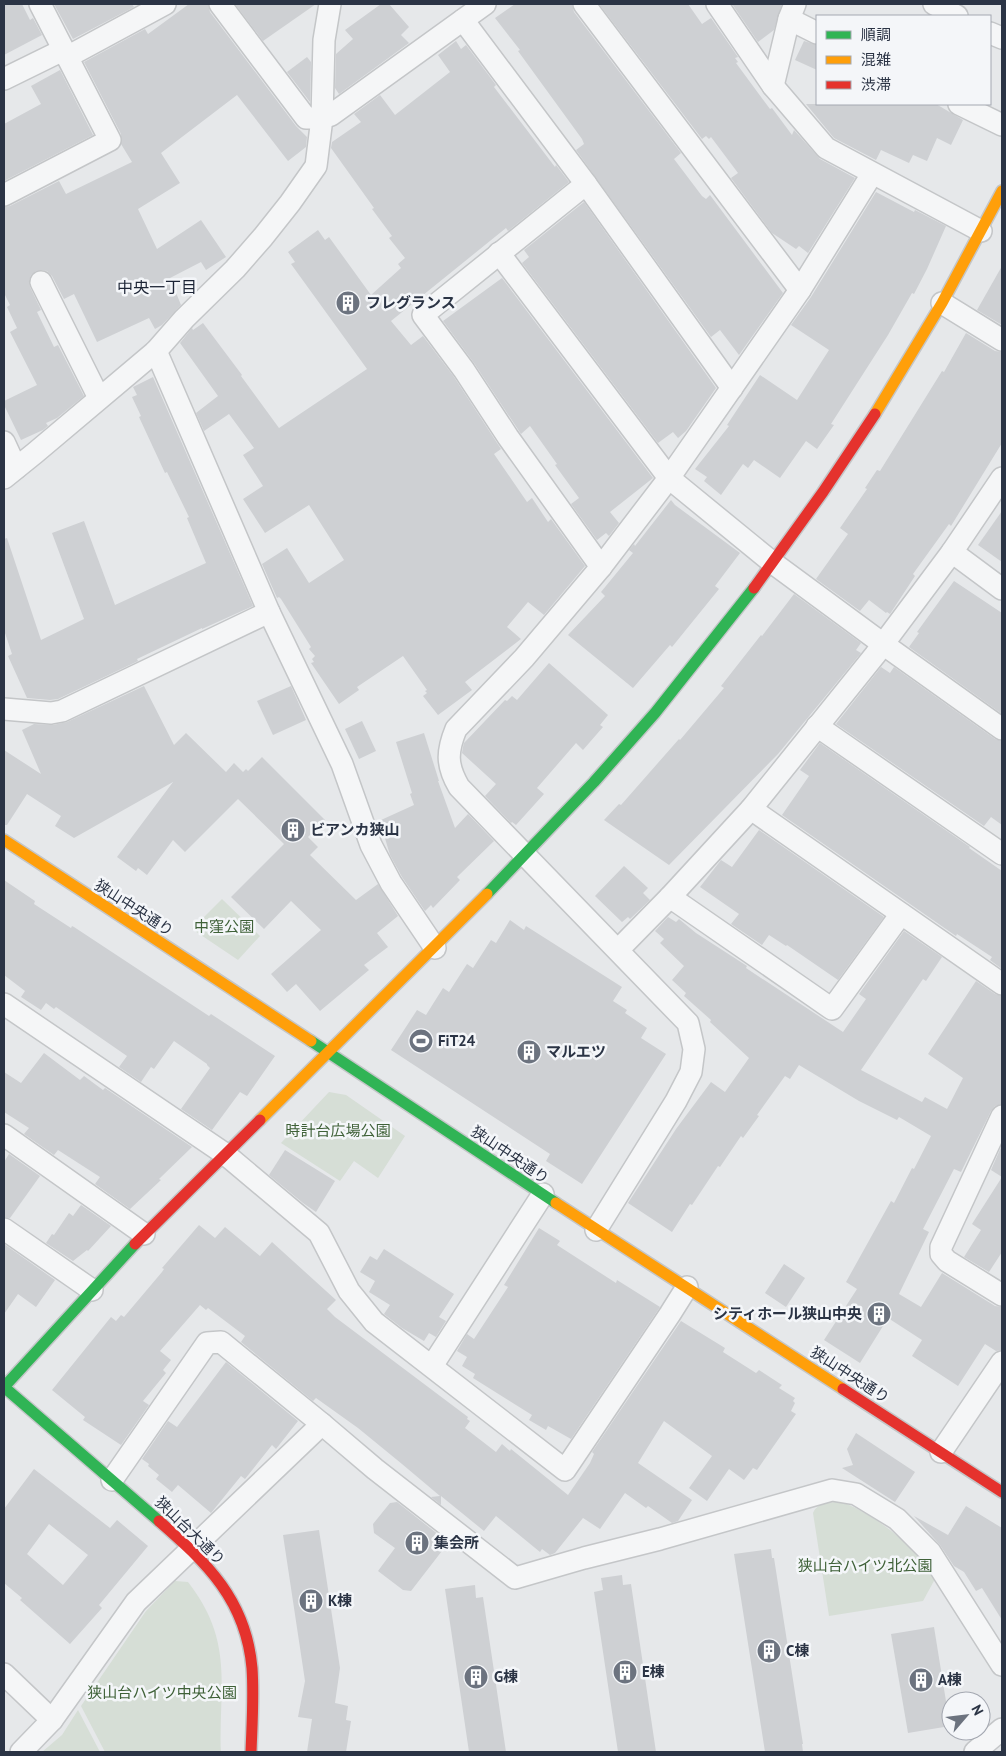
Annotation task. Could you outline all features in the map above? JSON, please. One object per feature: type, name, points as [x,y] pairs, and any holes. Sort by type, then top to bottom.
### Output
[{"type":"street","points":[[4,195],[110,140],[40,4]]},
{"type":"street","points":[[4,79],[66,53],[165,4]]},
{"type":"street","points":[[220,4],[306,118],[322,118],[330,114],[485,4]]},
{"type":"street","points":[[4,442],[10,473],[156,352],[184,319],[235,269],[290,203],[316,166],[322,118],[324,40],[330,4]]},
{"type":"street","points":[[584,4],[800,290]]},
{"type":"street","points":[[716,4],[772,86],[826,148],[981,231]]},
{"type":"street","points":[[934,4],[955,15]]},
{"type":"street","points":[[772,86],[792,12],[816,32]]},
{"type":"street","points":[[463,20],[586,184],[732,388]]},
{"type":"street","points":[[961,105],[1002,125]]},
{"type":"street","points":[[596,1230],[676,1100],[691,1072],[694,1049],[688,1023],[459,787],[453,776],[448,756],[451,742],[456,729],[524,658],[601,567],[669,478],[800,290],[872,174]]},
{"type":"street","points":[[586,184],[422,315],[464,370],[508,437],[601,567]]},
{"type":"street","points":[[4,1387],[144,1234],[435,948],[526,855],[594,782],[655,712],[774,563],[884,400],[942,303],[1002,191]]},
{"type":"street","points":[[499,253],[669,478],[774,563],[1002,729]]},
{"type":"street","points":[[41,282],[99,398]]},
{"type":"street","points":[[942,303],[1002,340]]},
{"type":"street","points":[[156,352],[269,612],[342,764],[371,845],[391,883],[435,948]]},
{"type":"street","points":[[618,950],[751,809],[883,644],[952,552],[1002,478]]},
{"type":"street","points":[[952,552],[1002,589]]},
{"type":"street","points":[[4,709],[51,713],[62,711],[269,612]]},
{"type":"street","points":[[817,726],[1002,854]]},
{"type":"street","points":[[751,809],[1002,984]]},
{"type":"street","name":"狭山中央通り","points":[[4,840],[596,1230],[1002,1492]]},
{"type":"street","points":[[670,897],[832,1009],[900,914]]},
{"type":"street","points":[[4,1004],[225,1154],[319,1233],[349,1291],[374,1322],[565,1470],[687,1287]]},
{"type":"street","points":[[1002,1118],[941,1247],[941,1254],[947,1261],[1002,1295]]},
{"type":"street","points":[[4,1135],[144,1234]]},
{"type":"street","points":[[432,1366],[542,1194]]},
{"type":"street","points":[[4,1229],[92,1290]]},
{"type":"street","points":[[112,1480],[207,1343],[221,1342],[375,1469],[514,1578],[832,1490],[856,1494],[897,1519],[930,1552],[1002,1664]]},
{"type":"street","points":[[942,1452],[1002,1362]]},
{"type":"street","name":"狭山台大通り","points":[[4,1387],[191,1549],[218,1580],[242,1619],[250,1652],[252,1752]]},
{"type":"street","points":[[22,1752],[52,1720],[136,1602],[322,1424]]},
{"type":"street","points":[[4,1674],[52,1720]]},
{"type":"street","points":[[975,1752],[1002,1728]]},
{"type":"green space","name":"中窪公園","points":[[222,899],[260,936],[238,960],[192,929]]},
{"type":"green space","name":"時計台広場公園","points":[[329,1092],[346,1095],[405,1136],[378,1178],[354,1161],[340,1181],[281,1143]]},
{"type":"green space","name":"狭山台ハイツ北公園","points":[[840,1502],[858,1509],[889,1529],[920,1559],[935,1579],[923,1601],[829,1616],[813,1513],[821,1505]]},
{"type":"green space","name":"狭山台ハイツ中央公園","points":[[175,1581],[188,1582],[203,1603],[218,1644],[222,1684],[221,1752],[105,1752],[81,1706],[146,1611]]},
{"type":"green space","points":[[78,1710],[100,1752],[42,1752],[62,1735]]},
{"type":"building","points":[[4,4],[22,4],[30,20],[33,18],[42,35],[4,55]]},
{"type":"building","points":[[54,4],[132,4],[134,7],[73,39]]},
{"type":"building","points":[[189,4],[208,4],[210,12],[296,126],[307,137],[306,147],[288,161],[237,95],[161,153],[180,183],[138,209],[157,249],[201,220],[226,257],[206,270],[201,262],[170,278],[181,305],[162,325],[155,329],[149,318],[97,342],[74,294],[64,299],[52,276],[47,271],[36,271],[31,275],[30,287],[41,310],[37,312],[54,347],[58,345],[84,396],[57,418],[46,423],[48,426],[43,430],[21,440],[4,405],[4,401],[37,385],[10,332],[17,328],[7,307],[10,305],[4,293],[4,207],[10,206],[59,181],[66,194],[132,162],[121,144],[121,134],[84,62],[145,29],[148,34]]},
{"type":"building","points":[[235,4],[316,4],[263,41]]},
{"type":"building","points":[[381,4],[389,4],[409,27],[401,35],[409,43],[339,94],[335,88],[336,54],[353,39],[345,30]]},
{"type":"building","points":[[515,4],[572,4],[574,12],[681,153],[674,159],[702,196],[706,199],[710,195],[783,293],[739,355],[720,330],[711,337],[576,150],[584,144],[582,139],[518,51],[520,50],[495,18]]},
{"type":"building","points":[[599,4],[688,4],[702,24],[711,18],[738,57],[735,58],[738,62],[736,63],[792,135],[794,130],[820,159],[855,178],[808,253],[799,246],[796,249],[772,233],[731,178],[738,173],[711,137],[709,139],[706,136],[702,139]]},
{"type":"building","points":[[732,4],[782,4],[774,30],[758,42]]},
{"type":"building","points":[[456,41],[461,49],[466,45],[496,85],[494,87],[555,167],[556,165],[569,182],[508,231],[506,228],[391,321],[411,345],[423,336],[454,377],[501,449],[494,454],[527,502],[532,498],[548,522],[551,519],[585,566],[544,615],[528,602],[507,627],[521,639],[465,682],[472,690],[438,715],[423,696],[427,693],[425,691],[427,690],[403,656],[357,687],[359,690],[339,704],[311,663],[314,662],[312,659],[315,656],[309,649],[311,647],[281,599],[277,598],[262,564],[287,548],[309,583],[344,560],[309,505],[265,533],[243,499],[263,486],[243,455],[254,448],[229,414],[204,431],[196,413],[218,396],[180,343],[192,328],[193,330],[203,323],[279,428],[367,369],[291,264],[295,262],[288,252],[318,230],[325,240],[329,237],[371,295],[401,268],[398,264],[405,258],[389,238],[392,236],[372,209],[374,208],[331,148],[332,142],[361,122],[354,114],[380,95],[395,115],[450,72],[438,55]]},
{"type":"building","points":[[804,41],[816,45],[816,70],[795,60]]},
{"type":"building","points":[[307,57],[311,62],[310,102],[287,72]]},
{"type":"building","points":[[60,70],[93,135],[4,181],[4,124],[41,104],[31,86]]},
{"type":"building","points":[[806,104],[938,105],[963,120],[951,145],[937,138],[927,161],[913,155],[909,163],[881,150],[876,160],[834,138]]},
{"type":"building","points":[[876,192],[946,226],[927,269],[914,294],[912,293],[888,335],[831,424],[834,425],[817,449],[806,441],[780,478],[754,460],[748,468],[743,464],[721,495],[704,481],[707,477],[695,469],[729,426],[727,425],[760,375],[797,400],[829,350],[791,325],[811,297]]},
{"type":"building","points":[[584,202],[716,388],[686,431],[678,438],[673,432],[658,443],[522,263],[529,257],[524,250]]},
{"type":"building","points":[[1002,266],[1002,325],[977,310]]},
{"type":"building","points":[[502,278],[653,478],[610,512],[619,523],[609,536],[606,533],[597,540],[571,504],[579,498],[555,465],[557,464],[530,426],[521,434],[474,363],[443,321]]},
{"type":"building","points":[[966,333],[995,351],[1002,352],[1002,443],[951,526],[949,524],[913,574],[915,576],[890,614],[869,600],[860,611],[816,579],[848,534],[840,528],[867,489],[865,488],[877,470],[880,471],[942,371],[944,372]]},
{"type":"building","points":[[153,377],[253,606],[137,659],[138,661],[58,699],[27,698],[8,656],[12,654],[4,630],[4,539],[7,538],[41,640],[84,619],[52,533],[84,521],[115,605],[206,563],[187,518],[189,517],[167,472],[165,473],[139,417],[141,416],[132,397],[137,395],[133,387]]},
{"type":"building","points":[[671,500],[675,505],[740,553],[715,586],[719,589],[672,647],[670,645],[633,688],[568,635],[605,596],[601,592],[633,553],[629,550],[634,544],[635,546]]},
{"type":"building","points":[[1002,511],[1002,562],[978,545]]},
{"type":"building","points":[[954,581],[1002,613],[1002,714],[909,647],[919,633],[917,632]]},
{"type":"building","points":[[794,594],[861,643],[856,650],[861,653],[778,754],[669,865],[604,820],[619,804],[621,805],[724,688],[721,686]]},
{"type":"building","points":[[549,663],[608,715],[600,725],[603,727],[583,750],[576,743],[537,788],[544,794],[516,825],[511,823],[485,796],[496,784],[462,753],[463,747],[464,743],[505,700],[507,701],[512,696],[517,700]]},
{"type":"building","points":[[881,667],[890,673],[894,667],[995,739],[1002,741],[1002,825],[991,817],[984,826],[836,724]]},
{"type":"building","points":[[144,686],[174,745],[186,733],[226,772],[234,763],[243,772],[246,769],[248,771],[262,757],[325,820],[308,837],[318,847],[310,855],[356,900],[378,884],[398,916],[377,933],[388,947],[364,965],[369,970],[320,1011],[296,984],[287,992],[271,974],[321,930],[291,901],[264,929],[231,897],[284,844],[238,799],[185,852],[173,840],[147,875],[138,868],[136,871],[117,857],[173,782],[74,838],[55,826],[61,816],[27,794],[7,825],[4,825],[4,750],[41,774],[22,730],[34,724],[53,725],[67,722]]},
{"type":"building","points":[[291,686],[306,720],[273,735],[257,701]]},
{"type":"building","points":[[362,721],[376,751],[359,759],[345,729]]},
{"type":"building","points":[[424,733],[438,781],[455,828],[468,814],[494,841],[457,877],[460,880],[433,908],[431,905],[425,911],[390,855],[384,835],[387,834],[381,820],[414,805],[396,742]]},
{"type":"building","points":[[820,743],[1002,871],[1002,969],[990,960],[992,957],[957,934],[956,936],[782,815],[809,776],[800,770]]},
{"type":"building","points":[[759,830],[884,917],[838,980],[769,935],[762,945],[731,924],[739,914],[700,887],[721,860],[732,867]]},
{"type":"building","points":[[624,866],[648,888],[643,893],[650,900],[630,919],[628,917],[622,922],[595,896]]},
{"type":"building","points":[[4,880],[35,901],[34,904],[71,928],[72,926],[74,927],[209,1016],[211,1014],[275,1056],[247,1096],[240,1092],[212,1130],[181,1109],[210,1068],[174,1041],[154,1069],[151,1067],[141,1082],[119,1067],[127,1056],[56,1007],[54,1009],[46,1003],[41,1010],[21,997],[25,991],[4,975]]},
{"type":"building","points":[[668,917],[676,922],[679,919],[696,933],[747,966],[746,968],[843,1032],[866,999],[859,994],[904,931],[942,957],[926,981],[923,979],[861,1070],[922,1102],[925,1097],[947,1109],[963,1078],[928,1054],[976,981],[995,994],[1002,996],[1002,1104],[995,1106],[991,1111],[961,1172],[954,1169],[923,1229],[929,1232],[899,1294],[921,1307],[942,1273],[995,1306],[1002,1307],[1002,1350],[996,1351],[985,1344],[958,1386],[912,1356],[922,1340],[888,1318],[860,1363],[824,1340],[857,1289],[846,1282],[891,1201],[894,1203],[912,1168],[914,1169],[931,1136],[899,1117],[897,1120],[859,1101],[799,1065],[790,1079],[785,1076],[757,1115],[759,1116],[743,1138],[741,1136],[720,1167],[718,1166],[672,1232],[628,1203],[676,1129],[711,1082],[725,1092],[749,1058],[684,996],[686,993],[672,980],[684,966],[660,943],[664,939],[655,931]]},
{"type":"building","name":"マルエツ","points":[[510,920],[524,930],[526,926],[622,987],[613,1001],[627,1010],[625,1013],[647,1028],[641,1038],[666,1054],[582,1184],[546,1161],[550,1154],[391,1050],[417,1010],[426,1015],[443,988],[449,992],[467,964],[473,968],[491,940],[496,943]]},
{"type":"building","points":[[44,1053],[80,1080],[84,1076],[103,1090],[105,1088],[192,1147],[130,1209],[95,1184],[100,1177],[58,1150],[54,1155],[24,1134],[29,1128],[4,1112],[4,1072],[21,1083]]},
{"type":"building","points":[[1002,1145],[1002,1177],[991,1170]]},
{"type":"building","points":[[285,1150],[335,1181],[316,1212],[269,1175]]},
{"type":"building","points":[[9,1154],[40,1176],[10,1218],[4,1217],[4,1162]]},
{"type":"building","points":[[1002,1177],[1002,1252],[989,1272],[964,1257],[981,1230],[972,1224]]},
{"type":"building","points":[[81,1205],[111,1226],[88,1251],[73,1261],[46,1243],[69,1213],[73,1216]]},
{"type":"building","points":[[199,1225],[215,1238],[225,1227],[260,1256],[272,1242],[336,1300],[327,1309],[335,1317],[468,1417],[467,1419],[470,1421],[465,1428],[496,1452],[502,1444],[510,1451],[511,1449],[568,1495],[590,1463],[594,1454],[592,1452],[681,1321],[725,1348],[723,1352],[756,1373],[759,1370],[782,1385],[779,1388],[795,1398],[791,1411],[796,1414],[757,1470],[753,1468],[744,1480],[729,1469],[707,1501],[689,1488],[712,1456],[664,1421],[638,1463],[692,1500],[678,1521],[672,1523],[625,1493],[600,1529],[583,1518],[555,1553],[550,1555],[542,1549],[540,1552],[496,1516],[484,1531],[441,1496],[441,1505],[431,1497],[440,1496],[402,1464],[358,1428],[316,1398],[313,1401],[241,1342],[245,1336],[208,1308],[206,1310],[200,1305],[160,1351],[171,1360],[163,1370],[166,1373],[143,1401],[149,1405],[121,1445],[83,1420],[85,1417],[52,1390],[111,1317],[116,1321],[121,1315],[124,1317],[162,1272],[164,1269],[162,1268]]},
{"type":"building","points":[[539,1228],[560,1241],[557,1245],[616,1283],[617,1280],[660,1307],[571,1439],[548,1426],[546,1430],[529,1420],[532,1415],[473,1378],[475,1374],[462,1366],[467,1357],[457,1351],[467,1334],[474,1339],[508,1287],[504,1285]]},
{"type":"building","points":[[4,1244],[55,1280],[36,1307],[18,1294],[4,1314]]},
{"type":"building","points":[[384,1249],[454,1294],[439,1317],[446,1321],[436,1337],[429,1333],[424,1341],[402,1328],[384,1314],[390,1305],[369,1292],[375,1281],[360,1272],[370,1256],[377,1260]]},
{"type":"building","points":[[784,1264],[805,1278],[786,1307],[765,1293]]},
{"type":"building","points":[[226,1362],[298,1421],[276,1449],[272,1445],[245,1479],[241,1476],[211,1513],[178,1485],[172,1492],[156,1479],[159,1475],[142,1459],[168,1421],[177,1427]]},
{"type":"building","points":[[856,1433],[915,1472],[895,1502],[842,1468],[853,1465],[847,1449]]},
{"type":"building","points":[[34,1469],[110,1528],[117,1520],[148,1546],[99,1605],[102,1608],[70,1644],[20,1600],[22,1598],[4,1583],[4,1509]],"holes":[[[49,1524],[88,1555],[63,1585],[27,1554]]]},
{"type":"building","name":"集会所","points":[[397,1502],[444,1539],[445,1547],[411,1591],[403,1590],[378,1571],[395,1548],[374,1533],[373,1524],[390,1503]]},
{"type":"building","points":[[966,1506],[1002,1528],[1002,1620],[982,1588],[976,1591],[964,1572],[954,1566],[940,1545],[914,1516],[948,1535]]},
{"type":"building","name":"K棟","points":[[319,1530],[340,1668],[335,1703],[348,1706],[346,1720],[351,1721],[346,1752],[307,1752],[312,1719],[298,1717],[305,1681],[283,1535]]},
{"type":"building","name":"C棟","points":[[771,1549],[772,1558],[774,1558],[803,1752],[765,1752],[734,1554]]},
{"type":"building","name":"E棟","points":[[622,1575],[623,1585],[631,1584],[656,1752],[618,1752],[594,1592],[603,1590],[601,1578]]},
{"type":"building","name":"G棟","points":[[475,1585],[476,1598],[483,1597],[506,1752],[469,1752],[445,1589]]},
{"type":"building","name":"A棟","points":[[934,1627],[944,1691],[941,1691],[941,1728],[908,1733],[891,1634]]},
{"type":"traffic: fast","points":[[487,894],[594,782],[655,713],[754,588]]},
{"type":"traffic: fast","points":[[311,1041],[556,1203]]},
{"type":"traffic: fast","points":[[135,1244],[4,1387],[159,1521]]},
{"type":"traffic: slow","points":[[875,414],[942,303],[1002,191]]},
{"type":"traffic: slow","points":[[4,840],[311,1041]]},
{"type":"traffic: slow","points":[[260,1120],[487,894]]},
{"type":"traffic: slow","points":[[556,1203],[843,1389]]},
{"type":"traffic: jam","points":[[754,588],[823,492],[875,414]]},
{"type":"traffic: jam","points":[[135,1244],[260,1120]]},
{"type":"traffic: jam","points":[[843,1389],[1002,1492]]},
{"type":"traffic: jam","points":[[159,1521],[208,1568],[233,1603],[242,1622],[252,1668],[251,1752]]},
{"type":"place","name":"フレグランス","points":[[348,303]]},
{"type":"place","name":"ビアンカ狭山","points":[[293,830]]},
{"type":"place","name":"FiT24","points":[[421,1041]]},
{"type":"place","name":"マルエツ","points":[[529,1052]]},
{"type":"place","name":"シティホール狭山中央","points":[[879,1314]]},
{"type":"place","name":"集会所","points":[[417,1543]]},
{"type":"place","name":"K棟","points":[[311,1601]]},
{"type":"place","name":"C棟","points":[[769,1651]]},
{"type":"place","name":"E棟","points":[[625,1672]]},
{"type":"place","name":"G棟","points":[[476,1677]]},
{"type":"place","name":"A棟","points":[[921,1680]]},
{"type":"district","name":"中央一丁目","points":[[157,287]]}]
